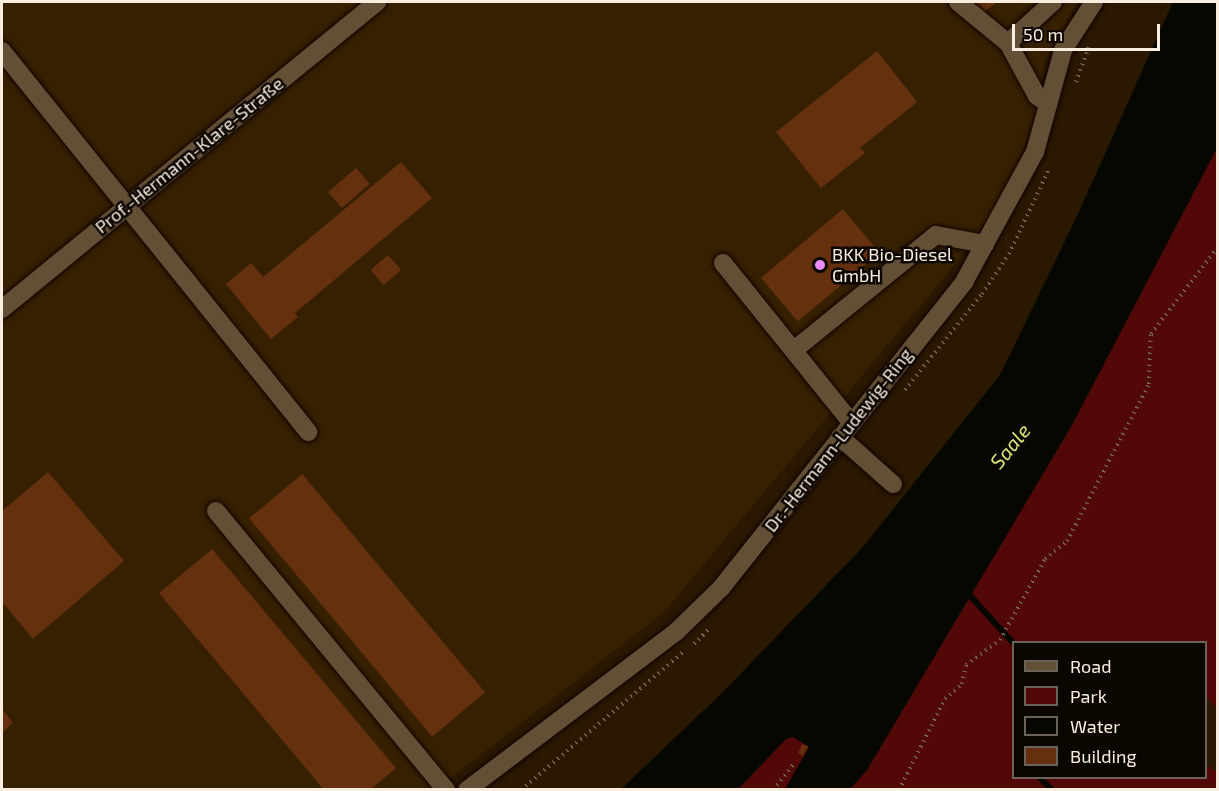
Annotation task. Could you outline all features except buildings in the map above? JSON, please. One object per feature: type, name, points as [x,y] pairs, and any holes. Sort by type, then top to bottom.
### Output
[{"type":"street","name":"Prof.-Hermann-Klare-Straße","points":[[2,309],[377,2]]},
{"type":"street","points":[[958,2],[1008,43],[1037,96],[1048,104]]},
{"type":"street","points":[[1008,43],[1053,2]]},
{"type":"street","name":"Dr.-Hermann-Ludewig-Ring","points":[[467,789],[677,631],[722,588],[964,282],[1035,152],[1063,50],[1094,2]]},
{"type":"street","points":[[2,51],[308,432]]},
{"type":"street","points":[[794,350],[936,236],[986,244]]},
{"type":"street","points":[[723,263],[851,422]]},
{"type":"street","points":[[840,437],[893,484]]},
{"type":"street","points":[[216,511],[446,789]]},
{"type":"path","points":[[899,789],[945,699],[962,684],[966,665],[1000,640],[1045,559],[1067,542],[1149,384],[1150,334],[1218,247]]},
{"type":"path","points":[[773,789],[794,764]]},
{"type":"shaded area","points":[[2,2],[1078,2],[1046,59],[1033,124],[1017,168],[992,213],[956,263],[664,612],[437,789],[2,790]]},
{"type":"green space","points":[[1217,148],[1217,708],[1207,698],[1207,641],[1012,641],[1012,779],[1207,779],[1207,766],[1217,772],[1217,789],[850,790],[867,770],[1072,425]]},
{"type":"green space","points":[[793,737],[809,746],[808,755],[785,789],[738,790],[786,739]]},
{"type":"water","name":"Saale","points":[[1173,2],[1217,2],[1217,148],[1072,425],[867,770],[850,789],[785,789],[809,747],[793,737],[786,739],[738,789],[621,789],[722,693],[863,547],[1000,375],[1077,216]]},
{"type":"waterway","points":[[964,589],[1012,642]]},
{"type":"waterway","points":[[1041,779],[1052,790]]},
{"type":"place","name":"BKK Bio-Diesel GmbH","points":[[820,265]]}]
